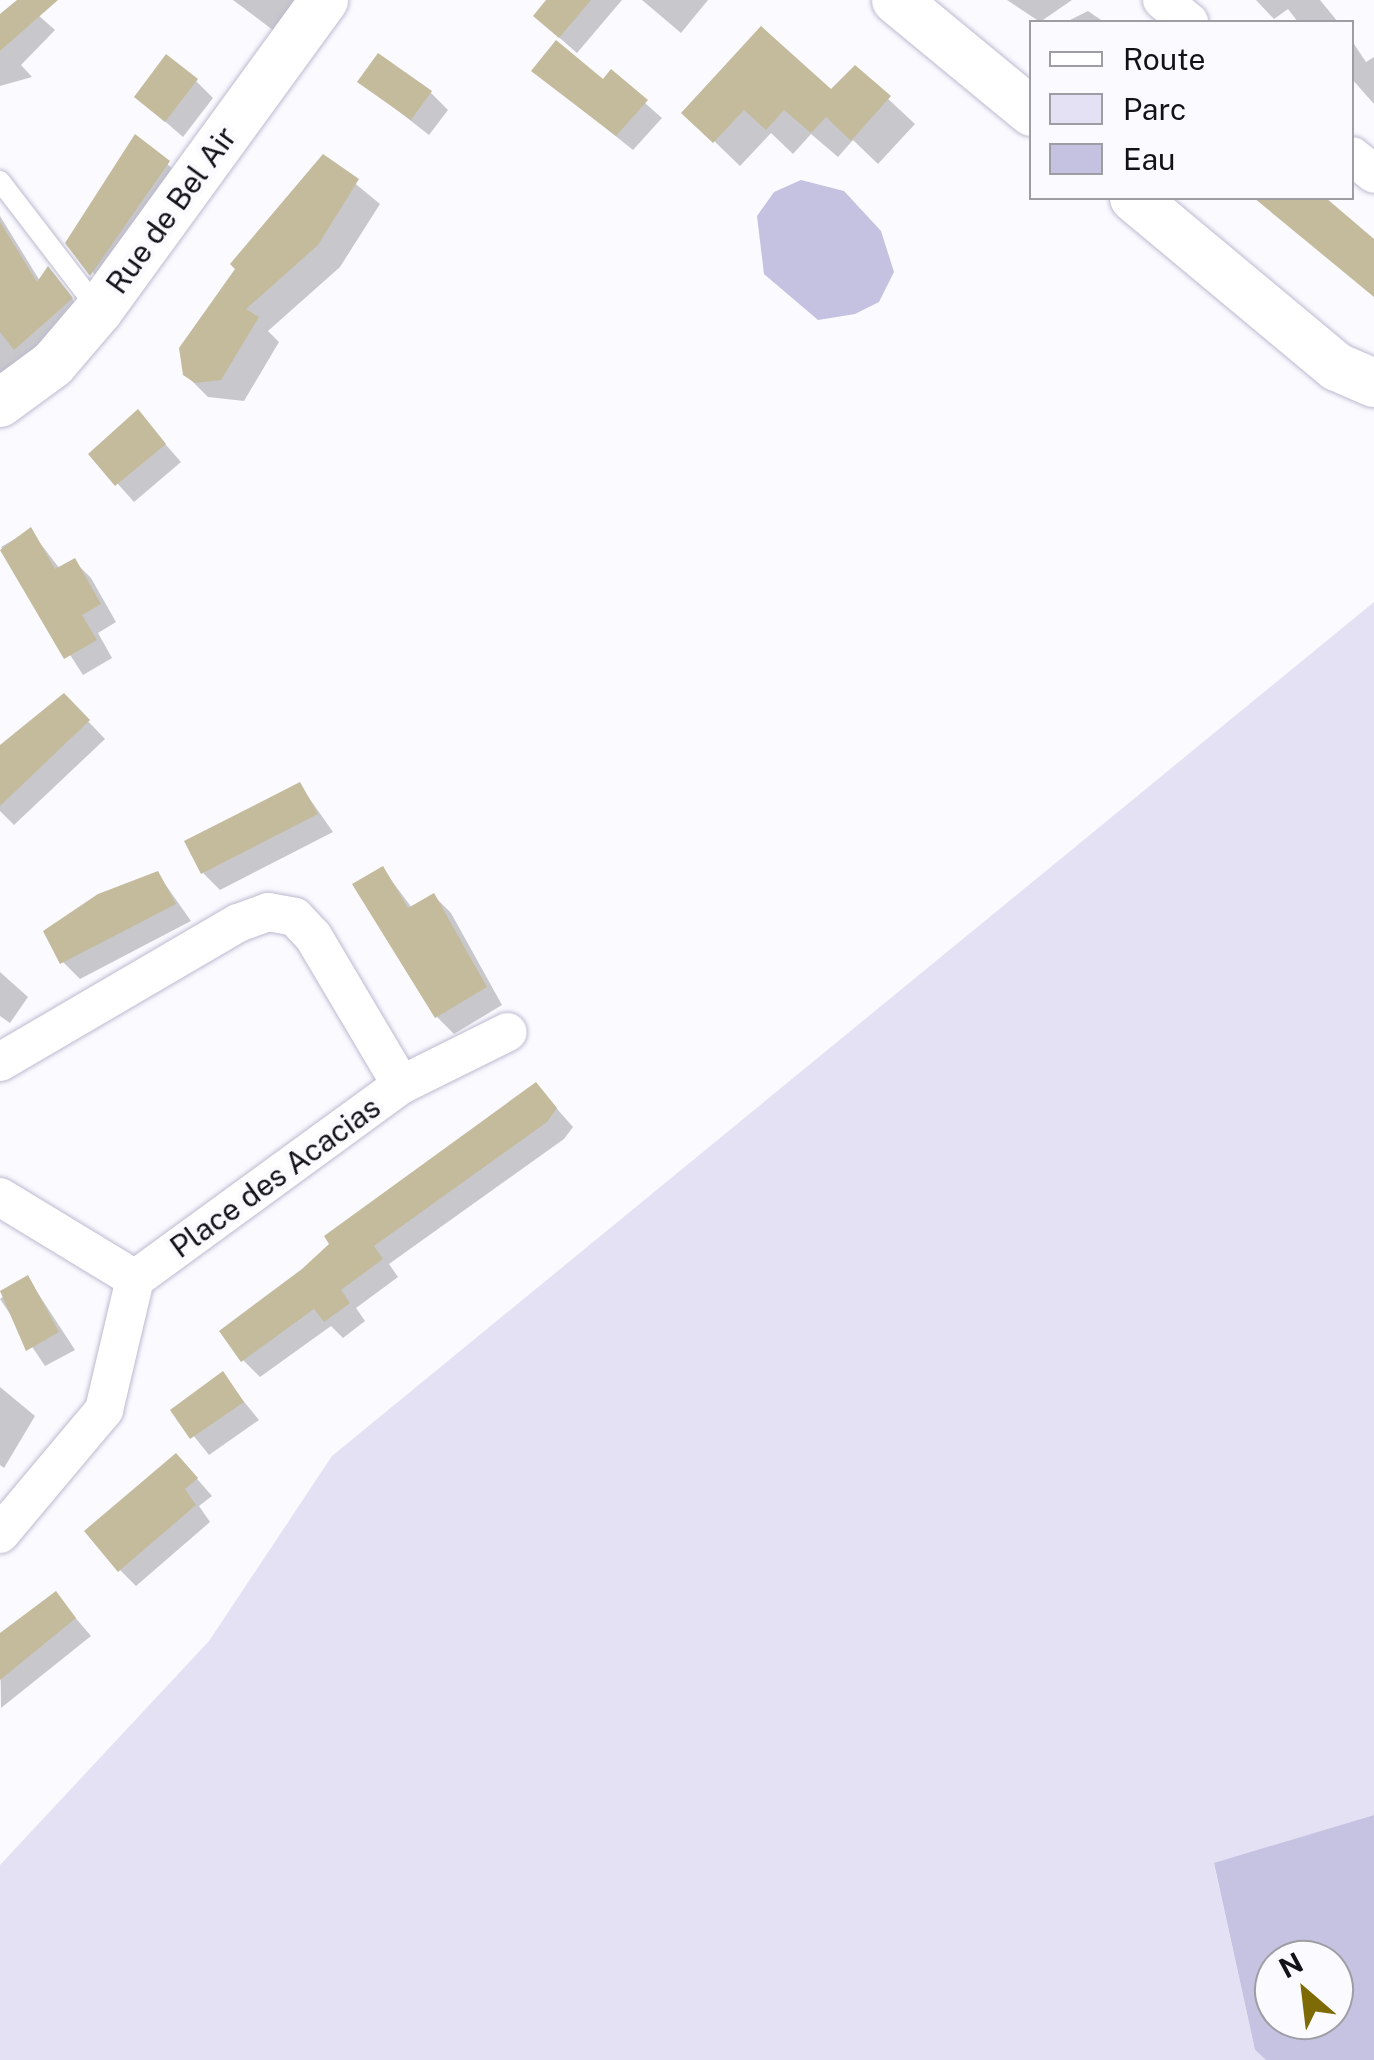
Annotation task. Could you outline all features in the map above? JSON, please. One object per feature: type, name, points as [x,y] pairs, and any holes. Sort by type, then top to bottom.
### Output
[{"type":"street","name":"Rue de Bel Air","points":[[0,403],[52,364],[99,310],[324,0]]},
{"type":"street","points":[[896,0],[1029,110]]},
{"type":"street","points":[[1162,0],[1187,20]]},
{"type":"street","points":[[1354,158],[1374,174]]},
{"type":"street","points":[[1136,200],[1337,367],[1371,378]]},
{"type":"street","name":"Place des Acacias","points":[[0,1062],[268,912],[294,916],[313,936],[401,1085],[135,1279]]},
{"type":"street","points":[[401,1085],[508,1032]]},
{"type":"street","points":[[0,1197],[135,1279],[104,1410],[0,1534]]},
{"type":"lane","points":[[0,181],[99,310]]},
{"type":"green space","points":[[1374,602],[1374,1815],[1214,1864],[1255,2050],[1266,2060],[0,2060],[0,1865],[209,1641],[332,1456]]},
{"type":"shaded area","points":[[1374,1815],[1374,2060],[1266,2060],[1255,2050],[1214,1863]]},
{"type":"water","points":[[801,180],[844,191],[881,231],[894,272],[879,302],[855,314],[818,320],[764,274],[757,216],[774,192]]},
{"type":"building","points":[[17,0],[58,0],[0,51],[0,14]]},
{"type":"building","points":[[546,0],[591,0],[559,38],[533,16]]},
{"type":"building","points":[[761,26],[831,89],[855,65],[891,96],[851,141],[826,117],[811,133],[784,110],[766,130],[744,110],[713,143],[681,113]]},
{"type":"building","points":[[556,40],[603,79],[611,69],[648,100],[616,136],[531,71]]},
{"type":"building","points":[[378,53],[432,91],[411,120],[357,82]]},
{"type":"building","points":[[166,54],[198,79],[165,122],[134,97]]},
{"type":"building","points":[[135,134],[170,161],[90,276],[65,243]]},
{"type":"building","points":[[323,154],[359,179],[318,245],[246,309],[259,317],[221,380],[195,383],[183,375],[179,348],[235,269],[230,264]]},
{"type":"building","points":[[1256,200],[1328,200],[1374,239],[1374,297]]},
{"type":"building","points":[[0,222],[37,282],[48,266],[73,298],[14,350],[0,332]]},
{"type":"building","points":[[138,409],[166,444],[115,486],[88,454]]},
{"type":"building","points":[[31,527],[55,569],[75,558],[101,604],[82,615],[97,640],[64,659],[0,550]]},
{"type":"building","points":[[64,693],[90,720],[0,806],[0,745]]},
{"type":"building","points":[[300,782],[318,814],[201,874],[184,841]]},
{"type":"building","points":[[383,866],[408,908],[434,893],[487,987],[435,1018],[352,884]]},
{"type":"building","points":[[158,871],[176,904],[60,964],[43,931],[98,894]]},
{"type":"building","points":[[536,1082],[557,1108],[547,1122],[374,1246],[383,1259],[341,1290],[350,1303],[324,1322],[314,1309],[241,1362],[219,1331],[302,1269],[329,1244],[324,1236]]},
{"type":"building","points":[[28,1275],[59,1332],[26,1351],[0,1291]]},
{"type":"building","points":[[223,1371],[244,1402],[190,1439],[170,1410]]},
{"type":"building","points":[[176,1453],[198,1478],[185,1489],[196,1505],[118,1572],[84,1531]]},
{"type":"building","points":[[56,1591],[76,1618],[0,1680],[0,1633]]}]
